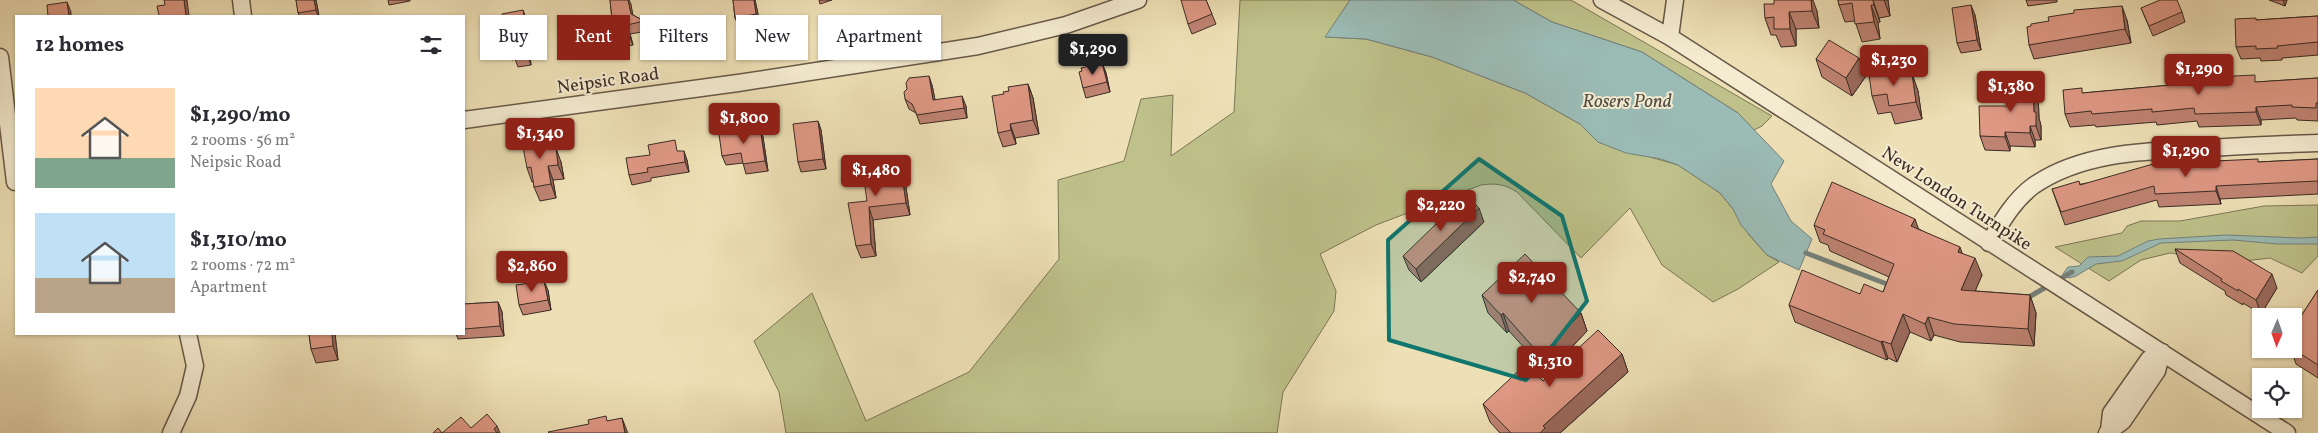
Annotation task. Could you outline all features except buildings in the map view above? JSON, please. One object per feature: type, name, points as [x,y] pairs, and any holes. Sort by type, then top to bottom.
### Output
[{"type":"street","points":[[241,0],[243,15]]},
{"type":"street","name":"Neipsic Road","points":[[465,120],[738,83],[978,46],[1066,25],[1138,0]]},
{"type":"street","name":"New London Turnpike","points":[[1602,0],[1670,37],[2287,433]]},
{"type":"street","points":[[1670,37],[1675,0]]},
{"type":"street","points":[[0,57],[11,183]]},
{"type":"street","points":[[1990,243],[2011,208],[2032,188],[2046,178],[2088,162],[2144,152],[2318,143]]},
{"type":"street","points":[[171,433],[188,396],[195,366],[188,335]]},
{"type":"street","points":[[2108,432],[2111,413],[2149,359],[2162,352]]},
{"type":"highlighted area","points":[[1479,159],[1562,216],[1587,301],[1526,380],[1389,340],[1388,240]]},
{"type":"green space","points":[[1240,0],[1350,0],[1326,37],[1366,39],[1432,57],[1525,93],[1580,124],[1598,142],[1678,165],[1720,193],[1733,209],[1749,235],[1767,255],[1779,262],[1738,289],[1713,302],[1662,265],[1630,208],[1581,258],[1517,192],[1500,185],[1481,185],[1376,225],[1320,254],[1336,291],[1334,311],[1283,392],[1277,433],[786,433],[779,392],[754,341],[812,293],[866,421],[969,372],[1059,259],[1058,180],[1124,161],[1141,99],[1173,95],[1171,156],[1234,112]]},
{"type":"green space","points":[[1513,0],[1571,0],[1772,116],[1762,126],[1754,130],[1738,113],[1642,52],[1552,22]]},
{"type":"green space","points":[[2318,205],[2318,256],[2302,273],[2270,258],[2236,262],[2170,253],[2141,260],[2109,281],[2055,247],[2122,233],[2127,226],[2141,221],[2180,221],[2264,206]]},
{"type":"water","name":"Rosers Pond","points":[[1350,0],[1513,0],[1552,22],[1642,52],[1738,113],[1784,161],[1771,184],[1791,221],[1812,239],[1799,270],[1767,255],[1741,225],[1733,209],[1720,193],[1678,165],[1661,159],[1626,153],[1598,142],[1580,124],[1525,93],[1432,57],[1366,39],[1325,37]]},
{"type":"water","points":[[2226,235],[2318,237],[2318,244],[2277,244],[2233,240],[2161,243],[2122,261],[2096,264],[2076,276],[2069,278],[2063,274],[2068,267],[2079,266],[2088,257],[2118,256],[2148,241]]},
{"type":"waterway","points":[[1806,253],[1892,286]]},
{"type":"waterway","points":[[2025,298],[2072,272]]}]
